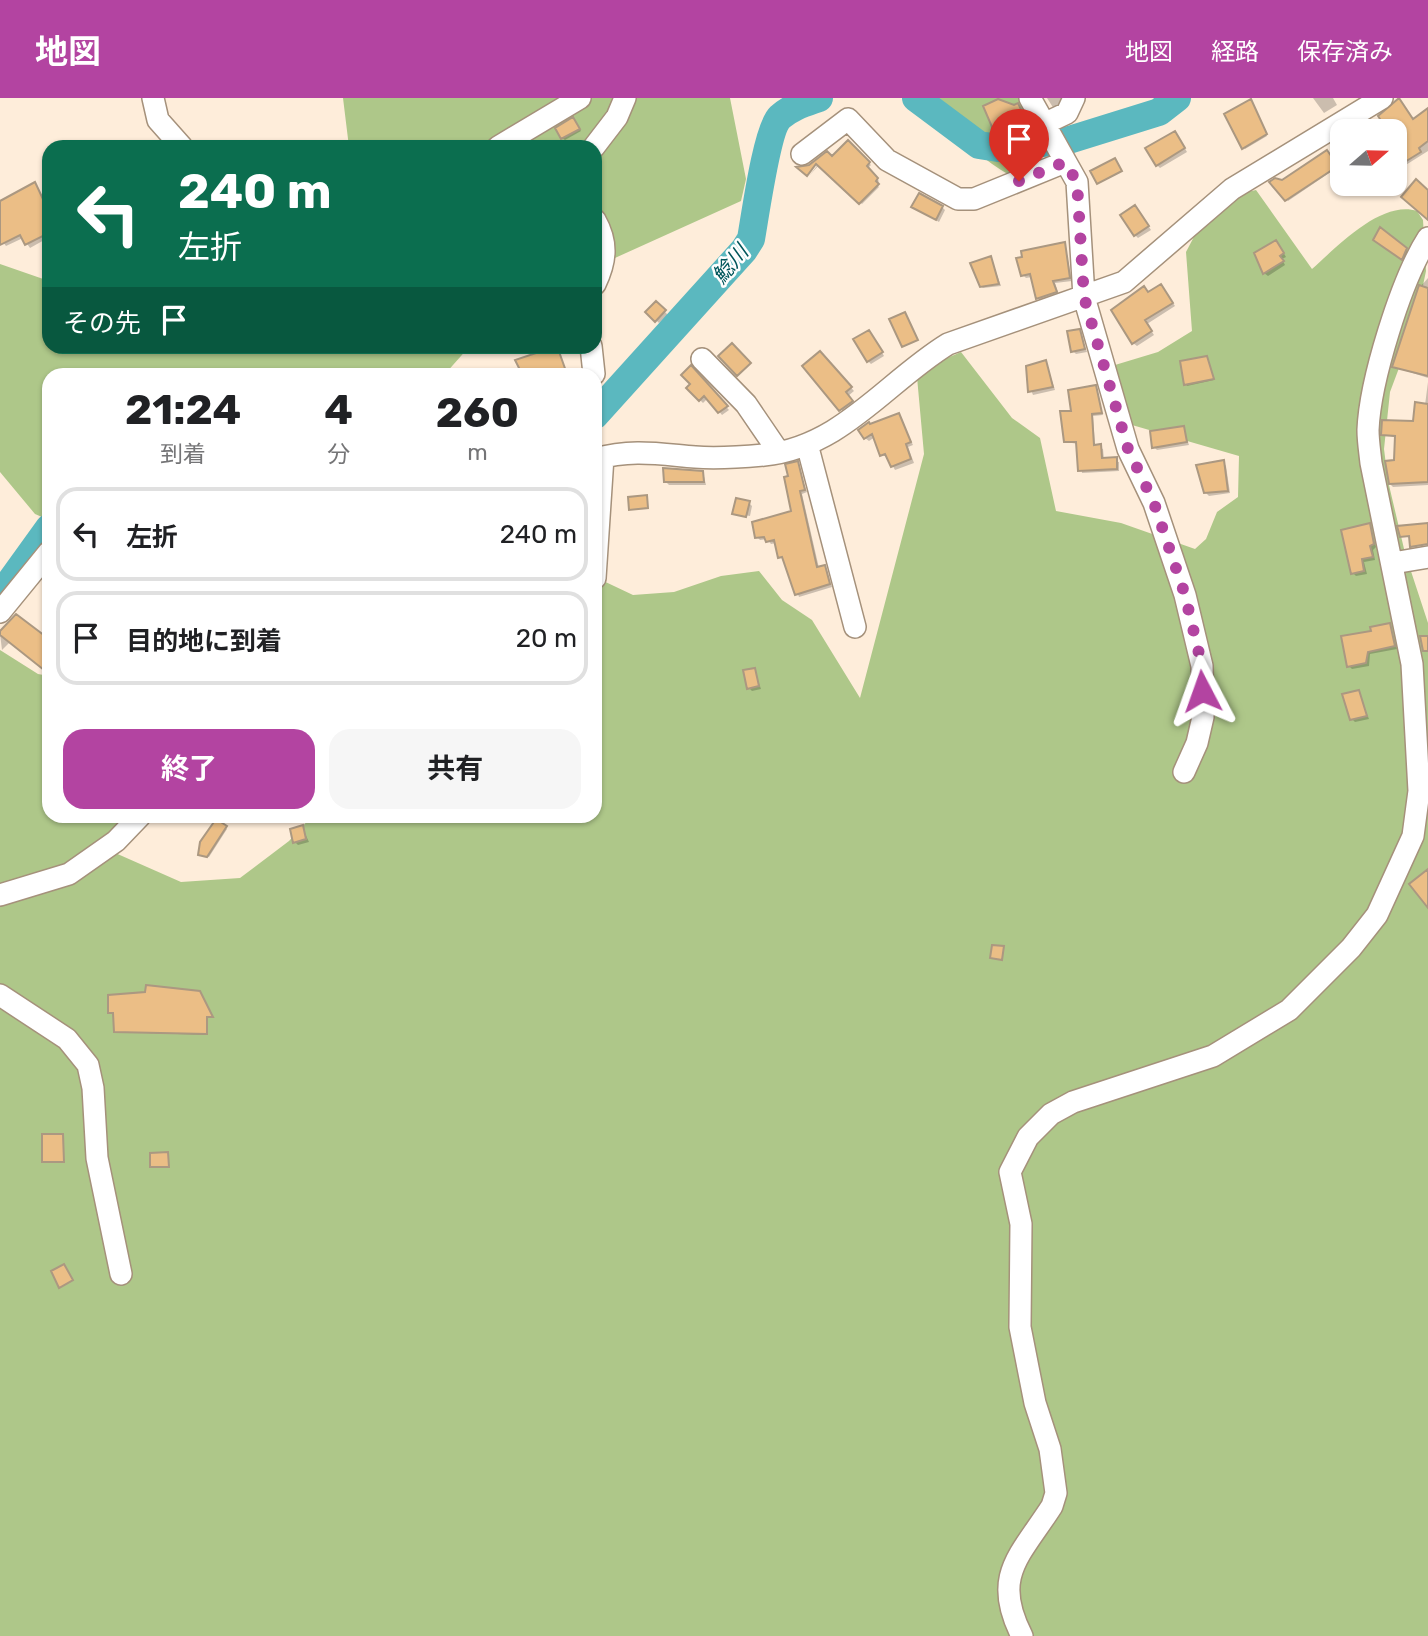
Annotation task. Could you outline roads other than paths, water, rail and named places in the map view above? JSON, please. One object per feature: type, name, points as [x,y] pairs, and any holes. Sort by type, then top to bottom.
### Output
[{"type":"street","points":[[153,98],[158,120],[176,140]]},
{"type":"street","points":[[510,140],[580,98]]},
{"type":"street","points":[[598,140],[625,98]]},
{"type":"street","points":[[1030,98],[1077,182],[1084,297],[1128,449],[1154,503],[1185,595],[1202,666],[1203,717],[1197,743],[1185,772]]},
{"type":"street","points":[[1047,125],[1067,113],[1074,98]]},
{"type":"street","points":[[602,457],[624,451],[698,457],[778,451],[807,444],[841,428],[867,410],[923,359],[948,344],[1124,282],[1231,189],[1382,98]]},
{"type":"street","points":[[802,154],[848,119],[887,160],[958,199],[974,199],[1062,157]]},
{"type":"street","points":[[602,239],[605,247],[602,270]]},
{"type":"street","points":[[1022,1636],[1009,1612],[1007,1588],[1011,1571],[1052,1506],[1056,1493],[1050,1449],[1022,1349],[1018,1283],[1021,1224],[1010,1172],[1028,1137],[1051,1114],[1073,1102],[1213,1056],[1289,1010],[1351,948],[1377,915],[1413,836],[1419,791],[1412,664],[1371,463],[1369,422],[1371,400],[1391,332],[1417,254],[1427,241]]},
{"type":"street","points":[[702,359],[746,404],[778,451]]},
{"type":"street","points":[[807,444],[855,627]]},
{"type":"street","points":[[1393,563],[1428,557]]},
{"type":"street","points":[[0,612],[42,561]]},
{"type":"street","points":[[0,895],[69,874],[116,841],[133,823]]},
{"type":"street","points":[[0,995],[67,1039],[88,1065],[93,1088],[97,1158],[121,1274]]},
{"type":"waterway","name":"鯰川","points":[[602,407],[744,250],[751,239],[766,155],[775,125],[780,117],[789,111],[819,98]]},
{"type":"waterway","name":"鯰川","points":[[916,98],[979,145],[998,148],[1069,140],[1159,112],[1177,98]]},
{"type":"waterway","name":"鯰川","points":[[0,596],[42,538]]}]
